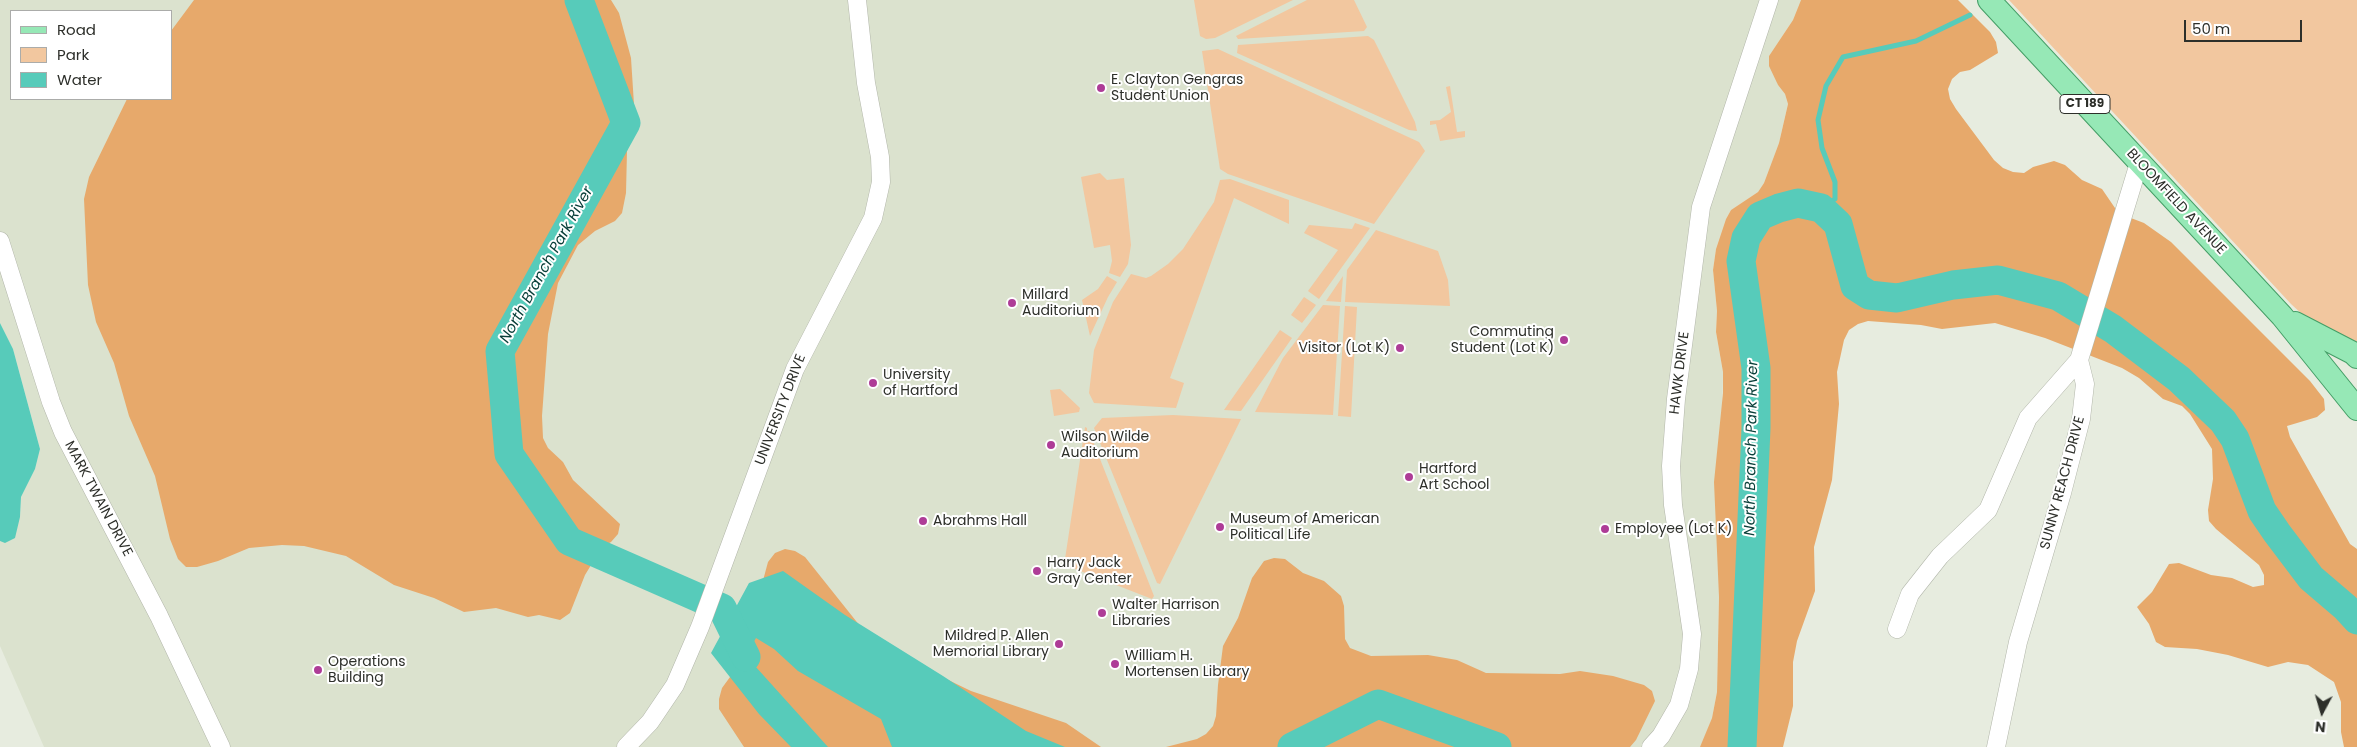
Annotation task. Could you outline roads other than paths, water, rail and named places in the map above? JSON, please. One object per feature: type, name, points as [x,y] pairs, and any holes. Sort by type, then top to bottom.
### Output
[{"type":"main road","name":"BLOOMFIELD AVENUE","points":[[1989,0],[2282,316],[2357,409]]},
{"type":"main road","points":[[2282,316],[2353,353],[2357,357]]},
{"type":"main road","points":[[2314,354],[2349,367],[2357,366]]},
{"type":"street","name":"UNIVERSITY DRIVE","points":[[626,747],[650,722],[671,691],[700,627],[795,369],[872,221],[881,182],[880,157],[866,83],[857,0]]},
{"type":"street","name":"HAWK DRIVE","points":[[1656,741],[1679,705],[1689,669],[1692,634],[1674,505],[1671,466],[1676,399],[1701,207],[1767,1]]},
{"type":"street","name":"SUNNY REACH DRIVE","points":[[1996,747],[2018,642],[2062,493],[2081,419],[2084,384],[2079,360],[2139,162]]},
{"type":"street","name":"MARK TWAIN DRIVE","points":[[0,241],[48,393],[63,432],[159,616],[221,747]]},
{"type":"street","points":[[1897,628],[1910,594],[1940,556],[1988,510],[2028,418],[2079,360]]},
{"type":"water","points":[[0,323],[13,349],[40,449],[35,469],[21,497],[20,517],[15,538],[5,543],[0,541]]},
{"type":"water","points":[[783,571],[845,615],[943,676],[1026,731],[1065,747],[892,747],[881,719],[798,671],[774,649],[756,638],[746,656],[828,747],[791,747],[759,714],[711,653],[749,583]]},
{"type":"waterway","name":"North Branch Park River","points":[[579,0],[626,123],[500,351],[509,454],[569,541],[722,608],[746,657]]},
{"type":"waterway","points":[[1821,208],[1835,199],[1835,182],[1822,148],[1818,120],[1826,86],[1843,57],[1916,41],[1970,15]]},
{"type":"waterway","name":"North Branch Park River","points":[[1742,747],[1756,428],[1756,368],[1741,261],[1746,238],[1760,216],[1798,203],[1821,208],[1838,224],[1855,286],[1869,295],[1897,298],[1953,285],[1998,280],[2058,296],[2113,329],[2179,379],[2223,421],[2235,439],[2262,511],[2311,578],[2345,607],[2357,620]]},
{"type":"waterway","name":"North Branch Park River","points":[[1292,747],[1378,704],[1497,747]]},
{"type":"place","name":"E. Clayton Gengras Student Union","points":[[1101,88]]},
{"type":"place","name":"Millard Auditorium","points":[[1012,303]]},
{"type":"place","name":"Commuting Student (Lot K)","points":[[1564,340]]},
{"type":"place","name":"Visitor (Lot K)","points":[[1400,348]]},
{"type":"place","name":"University of Hartford","points":[[873,383]]},
{"type":"place","name":"Wilson Wilde Auditorium","points":[[1051,445]]},
{"type":"place","name":"Hartford Art School","points":[[1409,477]]},
{"type":"place","name":"Abrahms Hall","points":[[923,521]]},
{"type":"place","name":"Museum of American Political Life","points":[[1220,527]]},
{"type":"place","name":"Employee (Lot K)","points":[[1605,529]]},
{"type":"place","name":"Harry Jack Gray Center","points":[[1037,571]]},
{"type":"place","name":"Walter Harrison Libraries","points":[[1102,613]]},
{"type":"place","name":"Mildred P. Allen Memorial Library","points":[[1059,644]]},
{"type":"place","name":"William H. Mortensen Library","points":[[1115,664]]},
{"type":"place","name":"Operations Building","points":[[318,670]]}]
